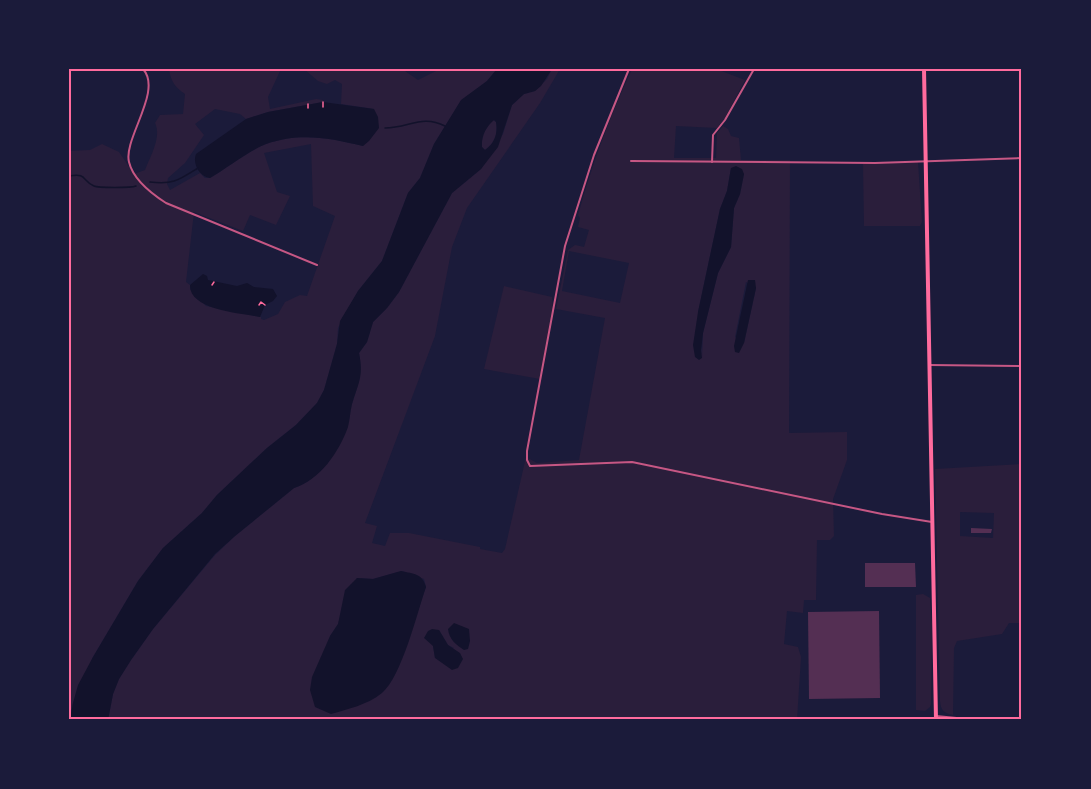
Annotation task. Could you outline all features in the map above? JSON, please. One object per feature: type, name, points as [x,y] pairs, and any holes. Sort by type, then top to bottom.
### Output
[{"type":"main road","points":[[924,69],[936,718]]},
{"type":"street","points":[[143,69],[147,74],[147,90],[139,126],[128,153],[128,160],[138,178],[153,194],[166,203],[317,265]]},
{"type":"street","points":[[629,69],[594,155],[565,246],[527,452],[530,466],[632,462],[882,514],[932,522]]},
{"type":"street","points":[[712,162],[713,135],[725,120],[754,69]]},
{"type":"street","points":[[631,161],[875,163],[1022,158]]},
{"type":"street","points":[[930,365],[1022,366]]},
{"type":"street","points":[[936,718],[977,720]]},
{"type":"path","points":[[323,102],[323,107]]},
{"type":"path","points":[[259,305],[261,302],[265,305]]},
{"type":"shaded area","points":[[169,69],[281,69],[268,97],[270,109],[316,99],[323,100],[323,102],[268,112],[246,119],[240,114],[215,109],[195,124],[204,135],[185,163],[168,178],[167,184],[170,190],[200,173],[205,178],[210,178],[252,151],[279,140],[303,137],[363,146],[374,109],[341,104],[342,84],[335,80],[327,84],[318,81],[304,69],[402,69],[418,80],[440,69],[497,69],[487,81],[461,101],[434,144],[420,178],[408,193],[382,261],[358,291],[338,328],[337,344],[324,390],[317,403],[163,548],[138,581],[93,657],[73,703],[69,720],[69,151],[90,150],[102,144],[119,152],[134,174],[145,170],[156,141],[155,123],[160,115],[183,114],[185,94],[174,84]],"holes":[[[311,144],[313,206],[335,216],[307,296],[300,295],[285,302],[278,314],[264,320],[261,317],[206,306],[190,289],[190,285],[186,282],[194,212],[243,231],[250,215],[276,225],[290,196],[277,192],[264,153]]]},
{"type":"shaded area","points":[[497,69],[552,69],[541,86],[535,91],[524,94],[512,105],[498,147],[481,169],[452,193],[399,292],[373,322],[367,342],[359,353],[361,374],[351,407],[348,427],[334,455],[312,479],[294,488],[215,554],[153,629],[131,660],[113,694],[108,720],[70,720],[78,685],[93,657],[138,581],[163,548],[317,403],[324,390],[337,344],[340,321],[358,291],[382,261],[408,193],[420,178],[434,144],[461,100],[487,81]],"holes":[[[494,120],[496,122],[495,138],[485,150],[482,147],[483,135],[491,123]]]},
{"type":"shaded area","points":[[552,69],[560,69],[540,103],[467,208],[452,247],[435,336],[365,523],[377,526],[372,543],[385,546],[390,533],[409,533],[502,553],[505,549],[526,457],[537,463],[579,460],[605,318],[556,309],[568,250],[575,245],[584,247],[589,230],[578,227],[580,218],[578,215],[595,159],[624,87],[632,69],[716,69],[745,80],[724,120],[717,128],[676,126],[674,158],[716,158],[717,133],[723,126],[728,129],[731,136],[739,138],[741,160],[790,160],[789,433],[847,432],[847,460],[833,499],[834,536],[830,540],[817,540],[816,600],[804,600],[803,613],[787,611],[784,644],[798,647],[801,657],[797,720],[108,720],[113,694],[131,660],[153,629],[215,555],[294,488],[312,478],[333,454],[348,424],[359,379],[359,353],[367,342],[373,322],[399,292],[452,193],[481,169],[503,134],[512,105],[524,94],[535,91],[547,79]],"holes":[[[731,168],[744,174],[740,194],[734,208],[731,247],[718,273],[703,333],[702,358],[698,312],[720,209],[727,191]],[[569,251],[629,263],[620,303],[562,291]],[[746,282],[756,288],[744,343],[735,337]],[[402,571],[424,579],[426,587],[398,668],[383,692],[330,636],[338,624],[357,578],[373,579]],[[439,630],[448,645],[454,648],[435,658],[431,643]]]},
{"type":"shaded area","points":[[323,102],[374,109],[378,117],[379,128],[363,146],[327,139],[291,138],[259,147],[210,178],[198,169],[195,162],[196,154],[246,119],[268,112]]},
{"type":"shaded area","points":[[493,120],[496,122],[496,134],[485,150],[482,147],[483,135]]},
{"type":"shaded area","points":[[918,162],[922,222],[920,226],[864,226],[863,164]]},
{"type":"shaded area","points":[[736,166],[742,169],[744,174],[740,194],[734,208],[731,247],[718,273],[703,333],[702,358],[699,360],[695,357],[693,345],[698,312],[720,209],[727,191],[731,168]]},
{"type":"shaded area","points":[[203,274],[208,280],[237,286],[247,283],[254,287],[273,289],[277,296],[265,305],[260,317],[218,309],[198,300],[192,293],[190,285]]},
{"type":"shaded area","points":[[748,280],[755,280],[756,288],[744,343],[739,353],[735,352],[734,346]]},
{"type":"shaded area","points":[[504,286],[552,297],[553,309],[540,379],[484,369]]},
{"type":"shaded area","points":[[1022,464],[1022,623],[1009,623],[1002,634],[957,641],[954,648],[953,715],[943,711],[940,701],[935,469]],"holes":[[[960,512],[994,513],[993,538],[960,536]]]},
{"type":"shaded area","points":[[401,571],[420,577],[426,587],[402,659],[389,685],[382,693],[364,704],[331,714],[315,707],[310,690],[312,677],[330,636],[338,624],[345,590],[357,578],[373,579]]},
{"type":"shaded area","points":[[923,594],[930,598],[932,623],[931,704],[925,711],[916,710],[916,595]]},
{"type":"shaded area","points":[[454,623],[469,629],[468,649],[461,648],[450,636],[448,629]]},
{"type":"shaded area","points":[[432,629],[439,630],[448,645],[460,653],[463,659],[458,668],[452,670],[435,658],[433,646],[424,638]]},
{"type":"building","points":[[971,528],[992,529],[991,533],[971,533]]},
{"type":"building","points":[[865,563],[915,563],[916,587],[865,587]]},
{"type":"building","points":[[879,611],[880,698],[809,699],[808,612]]},
{"type":"waterway","points":[[385,128],[422,121],[445,126]]},
{"type":"waterway","points":[[150,182],[176,181],[198,168]]},
{"type":"waterway","points":[[69,176],[82,176],[97,187],[136,186]]}]
